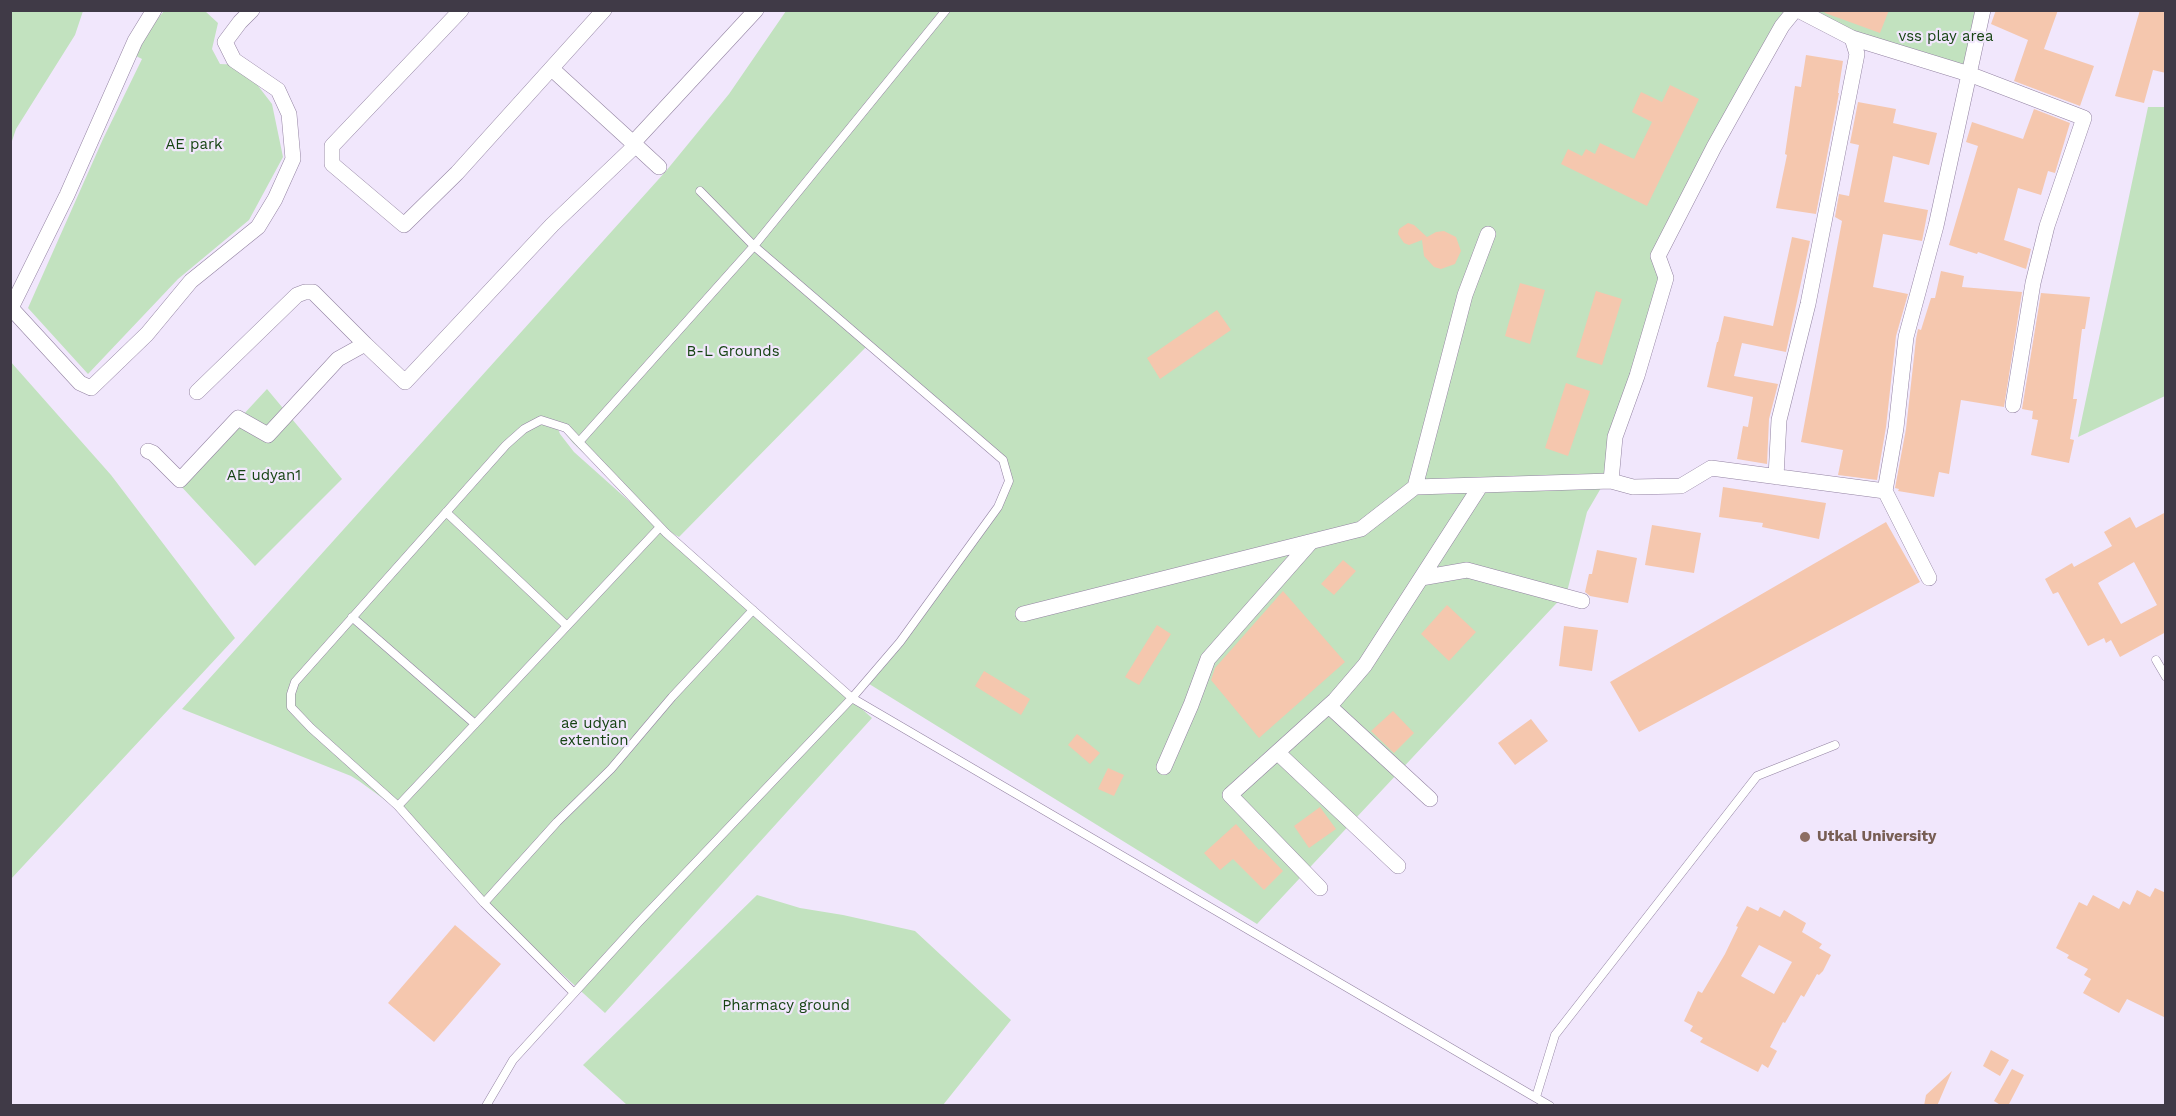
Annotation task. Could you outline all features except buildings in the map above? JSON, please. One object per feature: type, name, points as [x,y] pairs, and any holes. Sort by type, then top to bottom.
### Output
[{"type":"street","points":[[154,10],[135,41],[68,195],[11,308],[80,383],[91,388],[147,334],[191,281],[258,227],[275,199],[293,159],[289,114],[278,90],[234,60],[225,42],[252,10]]},
{"type":"street","points":[[461,10],[332,146],[332,164],[404,225],[457,173],[604,10]]},
{"type":"street","points":[[197,392],[297,295],[305,292],[313,292],[405,382],[552,225],[635,144],[756,10]]},
{"type":"street","points":[[1611,481],[1615,437],[1637,376],[1666,278],[1658,256],[1713,147],[1782,26],[1797,10],[1852,38],[1969,74],[2084,118],[2048,226],[2033,282],[2013,405]]},
{"type":"street","points":[[1929,578],[1885,491],[1896,428],[1906,337],[1936,226],[1983,10]]},
{"type":"street","points":[[1776,477],[1779,420],[1822,239],[1830,185],[1857,54],[1852,38]]},
{"type":"street","points":[[552,69],[659,166]]},
{"type":"street","points":[[1415,487],[1465,295],[1488,234]]},
{"type":"street","points":[[148,451],[153,453],[180,480],[238,418],[268,435],[338,359],[365,344]]},
{"type":"street","points":[[1023,614],[1361,529],[1415,487],[1611,481],[1633,488],[1681,486],[1711,468],[1885,491]]},
{"type":"street","points":[[1320,888],[1230,795],[1329,706],[1365,665],[1481,485]]},
{"type":"street","points":[[1164,766],[1208,659],[1310,543]]},
{"type":"street","points":[[1421,578],[1467,570],[1582,601]]},
{"type":"street","points":[[1329,706],[1430,799]]},
{"type":"street","points":[[1278,753],[1398,866]]},
{"type":"lane","points":[[579,442],[754,246],[946,10]]},
{"type":"lane","points":[[486,1106],[513,1060],[638,923],[852,698],[900,642],[998,507],[1009,481],[1003,460],[754,246],[700,191]]},
{"type":"lane","points":[[574,993],[484,903],[398,806],[311,728],[291,707],[291,694],[296,682],[352,617],[506,446],[524,429],[541,420],[566,428],[660,527],[852,698],[1550,1106]]},
{"type":"lane","points":[[446,512],[567,626]]},
{"type":"lane","points":[[398,806],[660,527]]},
{"type":"lane","points":[[484,903],[557,822],[611,769],[672,697],[753,610]]},
{"type":"lane","points":[[352,617],[475,724]]},
{"type":"lane","points":[[2156,660],[2166,677]]},
{"type":"lane","points":[[1536,1097],[1555,1035],[1757,776],[1835,745]]},
{"type":"green space","points":[[11,10],[83,11],[75,35],[16,129],[11,144]]},
{"type":"green space","name":"AE park","points":[[164,11],[205,11],[218,23],[212,49],[220,64],[242,65],[272,104],[283,157],[249,220],[178,279],[88,374],[28,308],[103,139],[142,59],[130,53]]},
{"type":"green space","points":[[786,11],[1795,11],[1659,247],[1661,277],[1608,476],[1587,512],[1567,592],[1257,924],[866,682],[959,563],[1010,482],[1003,459],[868,345],[679,537],[661,527],[573,443],[555,421],[560,434],[574,452],[872,718],[605,1013],[484,903],[396,808],[359,781],[182,709],[666,171],[729,94]]},
{"type":"green space","name":"vss play area","points":[[1801,11],[1981,11],[1967,71],[1908,52]]},
{"type":"green space","points":[[2148,107],[2165,107],[2165,396],[2078,437]]},
{"type":"green space","points":[[10,361],[111,475],[235,638],[11,879]]},
{"type":"green space","name":"AE udyan1","points":[[267,389],[342,479],[255,566],[179,484]]},
{"type":"green space","name":"Pharmacy ground","points":[[757,895],[800,908],[915,931],[1011,1020],[943,1105],[627,1105],[583,1065]]},
{"type":"place","name":"Utkal University","points":[[1805,837]]},
{"type":"park label","name":"B-L Grounds","points":[[733,352]]},
{"type":"park label","name":"ae udyan extention","points":[[594,732]]}]
